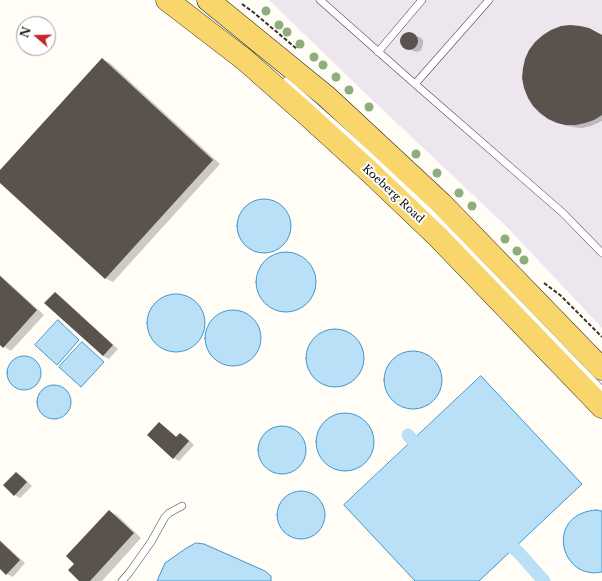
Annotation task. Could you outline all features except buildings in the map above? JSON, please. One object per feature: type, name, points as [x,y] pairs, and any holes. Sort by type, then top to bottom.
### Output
[{"type":"main road","name":"Koeberg Road","points":[[167,0],[245,60],[371,173],[472,271],[602,407]]},
{"type":"main road","points":[[208,0],[327,98],[442,204],[602,369]]},
{"type":"lane","points":[[320,0],[563,213],[602,253]]},
{"type":"lane","points":[[378,52],[422,0]]},
{"type":"lane","points":[[415,84],[489,0]]},
{"type":"lane","points":[[278,75],[375,160],[429,211],[602,390]]},
{"type":"lane","points":[[122,581],[134,567],[165,517],[182,506]]},
{"type":"shaded area","points":[[269,0],[602,0],[602,328],[507,227]]},
{"type":"water","points":[[259,199],[269,199],[279,203],[287,211],[291,221],[291,231],[287,241],[279,249],[269,253],[259,253],[249,249],[241,241],[237,231],[237,221],[241,211],[249,203]]},
{"type":"water","points":[[280,252],[292,252],[303,257],[311,265],[316,276],[314,294],[303,307],[292,312],[280,312],[269,307],[261,299],[256,288],[256,276],[261,265],[269,257]]},
{"type":"water","points":[[170,294],[182,294],[197,302],[205,317],[205,329],[197,344],[182,352],[170,352],[155,344],[147,329],[147,317],[155,302]]},
{"type":"water","points":[[228,310],[238,310],[253,318],[259,327],[261,338],[259,349],[253,358],[238,366],[228,366],[217,361],[210,354],[205,343],[205,333],[210,322],[217,315]]},
{"type":"water","points":[[58,320],[79,340],[57,365],[35,345]]},
{"type":"water","points":[[335,329],[346,331],[359,342],[362,347],[364,358],[362,369],[351,382],[346,385],[335,387],[324,385],[311,374],[308,369],[306,358],[308,347],[319,334],[324,331]]},
{"type":"water","points":[[82,342],[104,362],[81,387],[59,367]]},
{"type":"water","points":[[413,351],[424,353],[437,364],[440,369],[442,380],[440,391],[429,404],[424,407],[413,409],[402,407],[389,396],[386,391],[384,380],[386,369],[397,356],[402,353]]},
{"type":"water","points":[[21,356],[27,356],[31,357],[38,363],[41,373],[40,380],[34,387],[27,390],[21,390],[17,389],[10,383],[7,376],[7,370],[8,366],[14,359]]},
{"type":"water","points":[[481,376],[582,484],[479,581],[415,581],[344,505]]},
{"type":"water","points":[[51,385],[57,385],[61,386],[68,392],[71,402],[70,409],[64,416],[57,419],[51,419],[47,418],[40,412],[37,405],[37,399],[38,395],[44,388]]},
{"type":"water","points":[[345,413],[356,415],[369,426],[372,431],[374,442],[372,453],[361,466],[356,469],[345,471],[334,469],[321,458],[318,453],[316,442],[318,431],[329,418],[334,415]]},
{"type":"water","points":[[282,426],[291,428],[299,433],[304,441],[306,450],[304,459],[299,467],[291,472],[282,474],[273,472],[265,467],[260,459],[258,450],[260,441],[265,433],[273,428]]},
{"type":"water","points":[[301,491],[310,493],[318,498],[323,506],[325,515],[323,524],[318,532],[310,537],[301,539],[292,537],[284,532],[279,524],[277,515],[279,506],[284,498],[292,493]]},
{"type":"water","points":[[596,510],[602,511],[602,572],[588,572],[576,567],[568,557],[564,546],[564,534],[569,523],[580,514]]},
{"type":"water","points":[[196,543],[204,544],[265,571],[271,576],[271,581],[157,581],[165,563]]},
{"type":"waterway","points":[[408,435],[424,453]]},
{"type":"waterway","points":[[501,536],[520,554],[544,581]]}]
